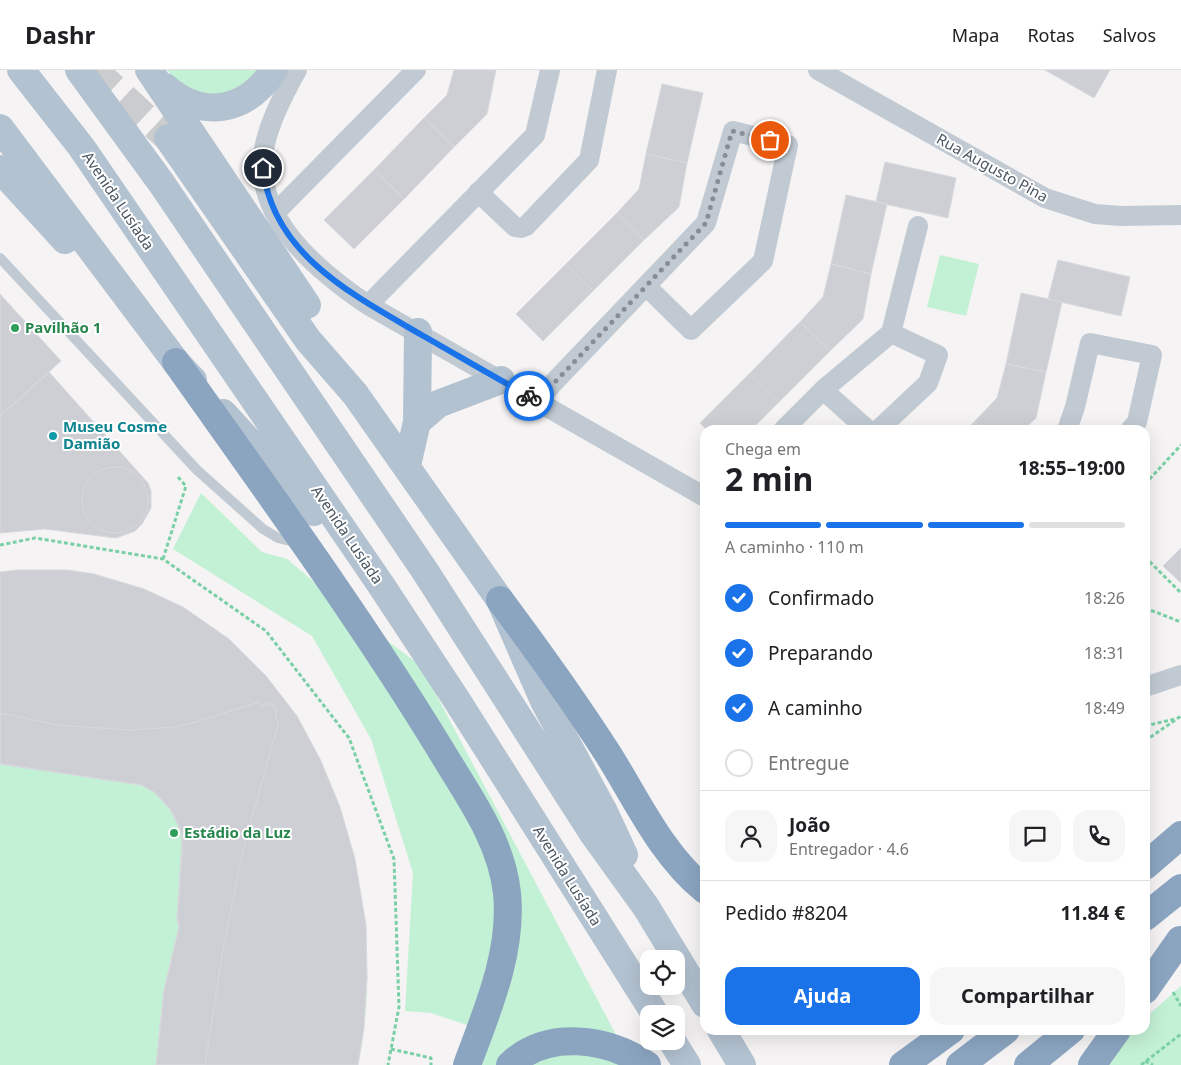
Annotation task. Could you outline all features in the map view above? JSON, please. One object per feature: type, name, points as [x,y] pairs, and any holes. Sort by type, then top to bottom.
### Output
[{"type":"highway","points":[[176,362],[405,691],[487,827],[503,864],[507,894],[507,936],[494,988],[467,1065]]},
{"type":"highway","points":[[500,600],[566,689],[652,827],[684,868],[700,885]]},
{"type":"highway","points":[[1150,839],[1181,821]]},
{"type":"highway","points":[[1150,862],[1181,835]]},
{"type":"highway","points":[[1150,913],[1181,888]]},
{"type":"highway","points":[[1150,965],[1181,939]]},
{"type":"highway","points":[[1150,983],[1181,939]]},
{"type":"highway","points":[[903,1065],[944,1035]]},
{"type":"highway","points":[[960,1065],[999,1035]]},
{"type":"highway","points":[[1028,1065],[1065,1035]]},
{"type":"highway","points":[[1092,1065],[1113,1035]]},
{"type":"highway","points":[[510,1065],[544,1043],[586,1042],[616,1048],[647,1065]]},
{"type":"main road","name":"Avenida Lusíada","points":[[21,70],[82,148],[381,585],[458,702],[649,1005]]},
{"type":"main road","points":[[79,70],[162,184],[426,571],[592,832],[646,907],[700,996]]},
{"type":"main road","points":[[152,75],[184,101],[196,106],[222,107],[247,99],[258,90],[274,70]]},
{"type":"main road","points":[[152,75],[323,330],[355,394]]},
{"type":"main road","points":[[0,128],[176,362],[381,585]]},
{"type":"main road","points":[[168,138],[308,340],[355,394],[500,600],[544,701],[604,812],[646,907]]},
{"type":"main road","points":[[0,169],[59,235],[125,293]]},
{"type":"main road","points":[[406,465],[417,422],[418,332]]},
{"type":"main road","points":[[417,422],[438,404],[501,380]]},
{"type":"main road","points":[[724,1035],[739,1060]]},
{"type":"main road","points":[[678,1050],[687,1065]]},
{"type":"street","points":[[297,70],[272,121],[265,144],[264,182],[275,212],[290,236],[320,270],[368,305],[538,400],[700,494]]},
{"type":"street","points":[[275,212],[416,70]]},
{"type":"street","points":[[368,305],[535,135],[550,70]]},
{"type":"street","points":[[478,192],[515,227],[521,228],[526,226],[589,160],[608,70]]},
{"type":"street","name":"Rua Augusto Pina","points":[[818,70],[1045,198],[1095,214],[1121,216],[1181,215]]},
{"type":"street","points":[[538,400],[646,286],[706,223],[732,131],[788,145],[763,261],[691,330],[646,286]]},
{"type":"street","points":[[788,425],[823,390],[891,333],[918,226]]},
{"type":"street","points":[[883,425],[928,383],[938,354],[891,333]]},
{"type":"street","points":[[1069,425],[1075,407],[1090,343],[1152,355],[1137,422],[1134,425]]},
{"type":"street","points":[[823,390],[862,425]]},
{"type":"street","points":[[1150,685],[1181,675]]},
{"type":"lane","points":[[0,258],[197,470],[263,529],[278,538],[304,544]]},
{"type":"path","points":[[1150,479],[1181,445]]},
{"type":"path","points":[[163,559],[186,486],[173,471]]},
{"type":"path","points":[[0,545],[35,538],[163,559],[266,631],[349,738],[394,859],[399,1007],[388,1065]]},
{"type":"path","points":[[1150,562],[1181,593]]},
{"type":"path","points":[[1150,610],[1181,622]]},
{"type":"path","points":[[1150,725],[1179,717]]},
{"type":"path","points":[[1150,738],[1179,717]]},
{"type":"path","points":[[1141,1065],[1181,1034]]},
{"type":"path","points":[[391,1049],[432,1058],[431,1065]]},
{"type":"path","points":[[1145,1061],[1153,1065]]},
{"type":"green space","points":[[167,70],[261,70],[244,87],[234,92],[213,95],[193,90],[183,85]]},
{"type":"green space","points":[[940,255],[979,264],[966,316],[927,307]]},
{"type":"green space","points":[[201,493],[262,552],[287,559],[352,614],[421,666],[632,1065],[482,1065],[491,1033],[431,1013],[405,1011],[413,873],[371,739],[312,636],[173,549]]},
{"type":"green space","name":"Estádio da Luz","points":[[68,570],[129,584],[183,608],[229,640],[269,680],[302,726],[328,777],[347,833],[360,892],[366,935],[367,1001],[358,1065],[0,1065],[0,572]]},
{"type":"green space","points":[[1181,986],[1181,1065],[1106,1065],[1128,1035],[1150,1035],[1150,1014]]},
{"type":"building","points":[[454,70],[496,70],[487,114],[454,147],[424,118],[447,95]]},
{"type":"building","points":[[1045,70],[1110,70],[1094,98]]},
{"type":"building","points":[[662,84],[703,93],[687,163],[646,154]]},
{"type":"building","points":[[424,118],[454,147],[404,199],[374,170]]},
{"type":"building","points":[[646,154],[687,163],[679,207],[644,240],[617,213],[639,189]]},
{"type":"building","points":[[885,162],[956,178],[948,218],[876,202]]},
{"type":"building","points":[[374,170],[404,199],[354,249],[324,220]]},
{"type":"building","points":[[846,195],[887,204],[871,274],[831,264]]},
{"type":"building","points":[[617,213],[644,240],[593,291],[566,264]]},
{"type":"building","points":[[1058,260],[1130,277],[1121,316],[1048,299]]},
{"type":"building","points":[[566,264],[593,291],[543,341],[516,314]]},
{"type":"building","points":[[831,264],[871,274],[863,319],[830,351],[800,322],[823,297]]},
{"type":"building","points":[[1021,293],[1062,302],[1046,372],[1006,364]]},
{"type":"building","name":"Pavilhão 1","points":[[0,294],[61,361],[0,416]]},
{"type":"building","points":[[800,322],[830,351],[779,402],[750,373]]},
{"type":"building","points":[[1006,364],[1046,372],[1036,418],[1028,425],[977,425],[974,422],[997,398]]},
{"type":"building","name":"Museu Cosme Damião","points":[[49,372],[148,483],[151,491],[151,508],[142,524],[135,531],[116,538],[45,529],[0,533],[0,416]]},
{"type":"building","points":[[750,373],[779,402],[756,425],[702,425],[700,423]]},
{"type":"building","points":[[115,467],[128,470],[138,477],[145,487],[148,500],[145,513],[138,523],[128,530],[115,533],[102,530],[92,523],[85,513],[82,500],[85,487],[92,477],[102,470]]},
{"type":"building","points":[[1181,548],[1181,583],[1163,566]]},
{"type":"building","name":"Estádio da Luz","points":[[68,570],[94,574],[144,589],[183,607],[229,639],[266,676],[297,716],[321,761],[340,807],[355,859],[366,925],[367,977],[364,1028],[358,1065],[156,1065],[164,990],[179,927],[177,919],[183,847],[181,832],[170,809],[154,792],[141,785],[0,764],[0,572]]},
{"type":"building","points":[[259,702],[262,706],[270,703],[276,707],[276,719],[279,721],[243,850],[222,956],[205,1065],[156,1065],[164,990],[179,927],[177,919],[182,839],[178,823],[170,809],[154,792],[141,785],[0,764],[0,713],[57,725],[130,730],[174,727]]},
{"type":"tunnel","points":[[92,70],[101,76],[168,138]]},
{"type":"way so far","points":[[529,396],[538,400],[706,223],[732,131],[770,140]]},
{"type":"place","name":"Pavilhão 1","points":[[15,328]]},
{"type":"place","name":"Museu Cosme Damião","points":[[53,436]]},
{"type":"place","name":"Estádio da Luz","points":[[174,833]]},
{"type":"route","points":[[263,168],[264,182],[275,212],[290,236],[320,270],[342,288],[368,305],[529,396]]}]
